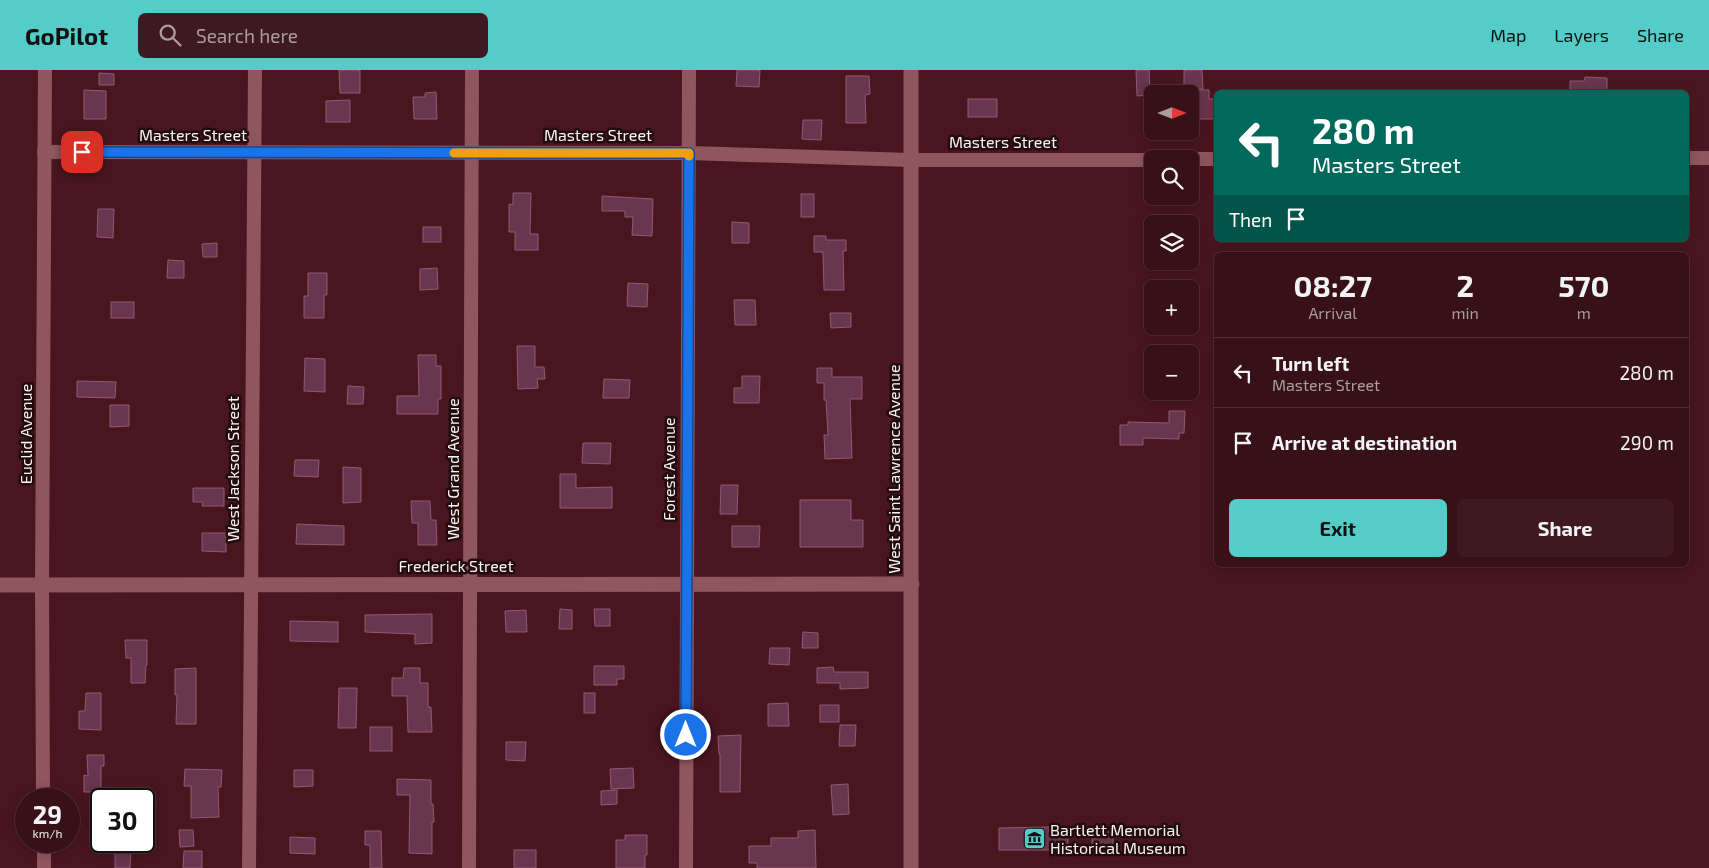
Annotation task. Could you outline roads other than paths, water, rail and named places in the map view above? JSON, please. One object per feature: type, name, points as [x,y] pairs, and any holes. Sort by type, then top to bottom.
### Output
[{"type":"street","name":"Euclid Avenue","points":[[44,788],[42,585],[45,70]]},
{"type":"street","name":"West Jackson Street","points":[[249,868],[255,70]]},
{"type":"street","name":"West Grand Avenue","points":[[469,868],[472,70]]},
{"type":"street","name":"Forest Avenue","points":[[686,868],[689,70]]},
{"type":"street","name":"West Saint Lawrence Avenue","points":[[911,70],[911,868]]},
{"type":"street","name":"Masters Street","points":[[44,152],[689,153],[910,160],[1144,160]]},
{"type":"street","points":[[1689,158],[1709,158]]},
{"type":"street","points":[[1199,159],[1214,159]]},
{"type":"street","name":"Frederick Street","points":[[0,585],[912,584]]},
{"type":"street","points":[[44,853],[44,868]]},
{"type":"place","name":"Bartlett Memorial Historical Museum","points":[[1034,839]]}]
